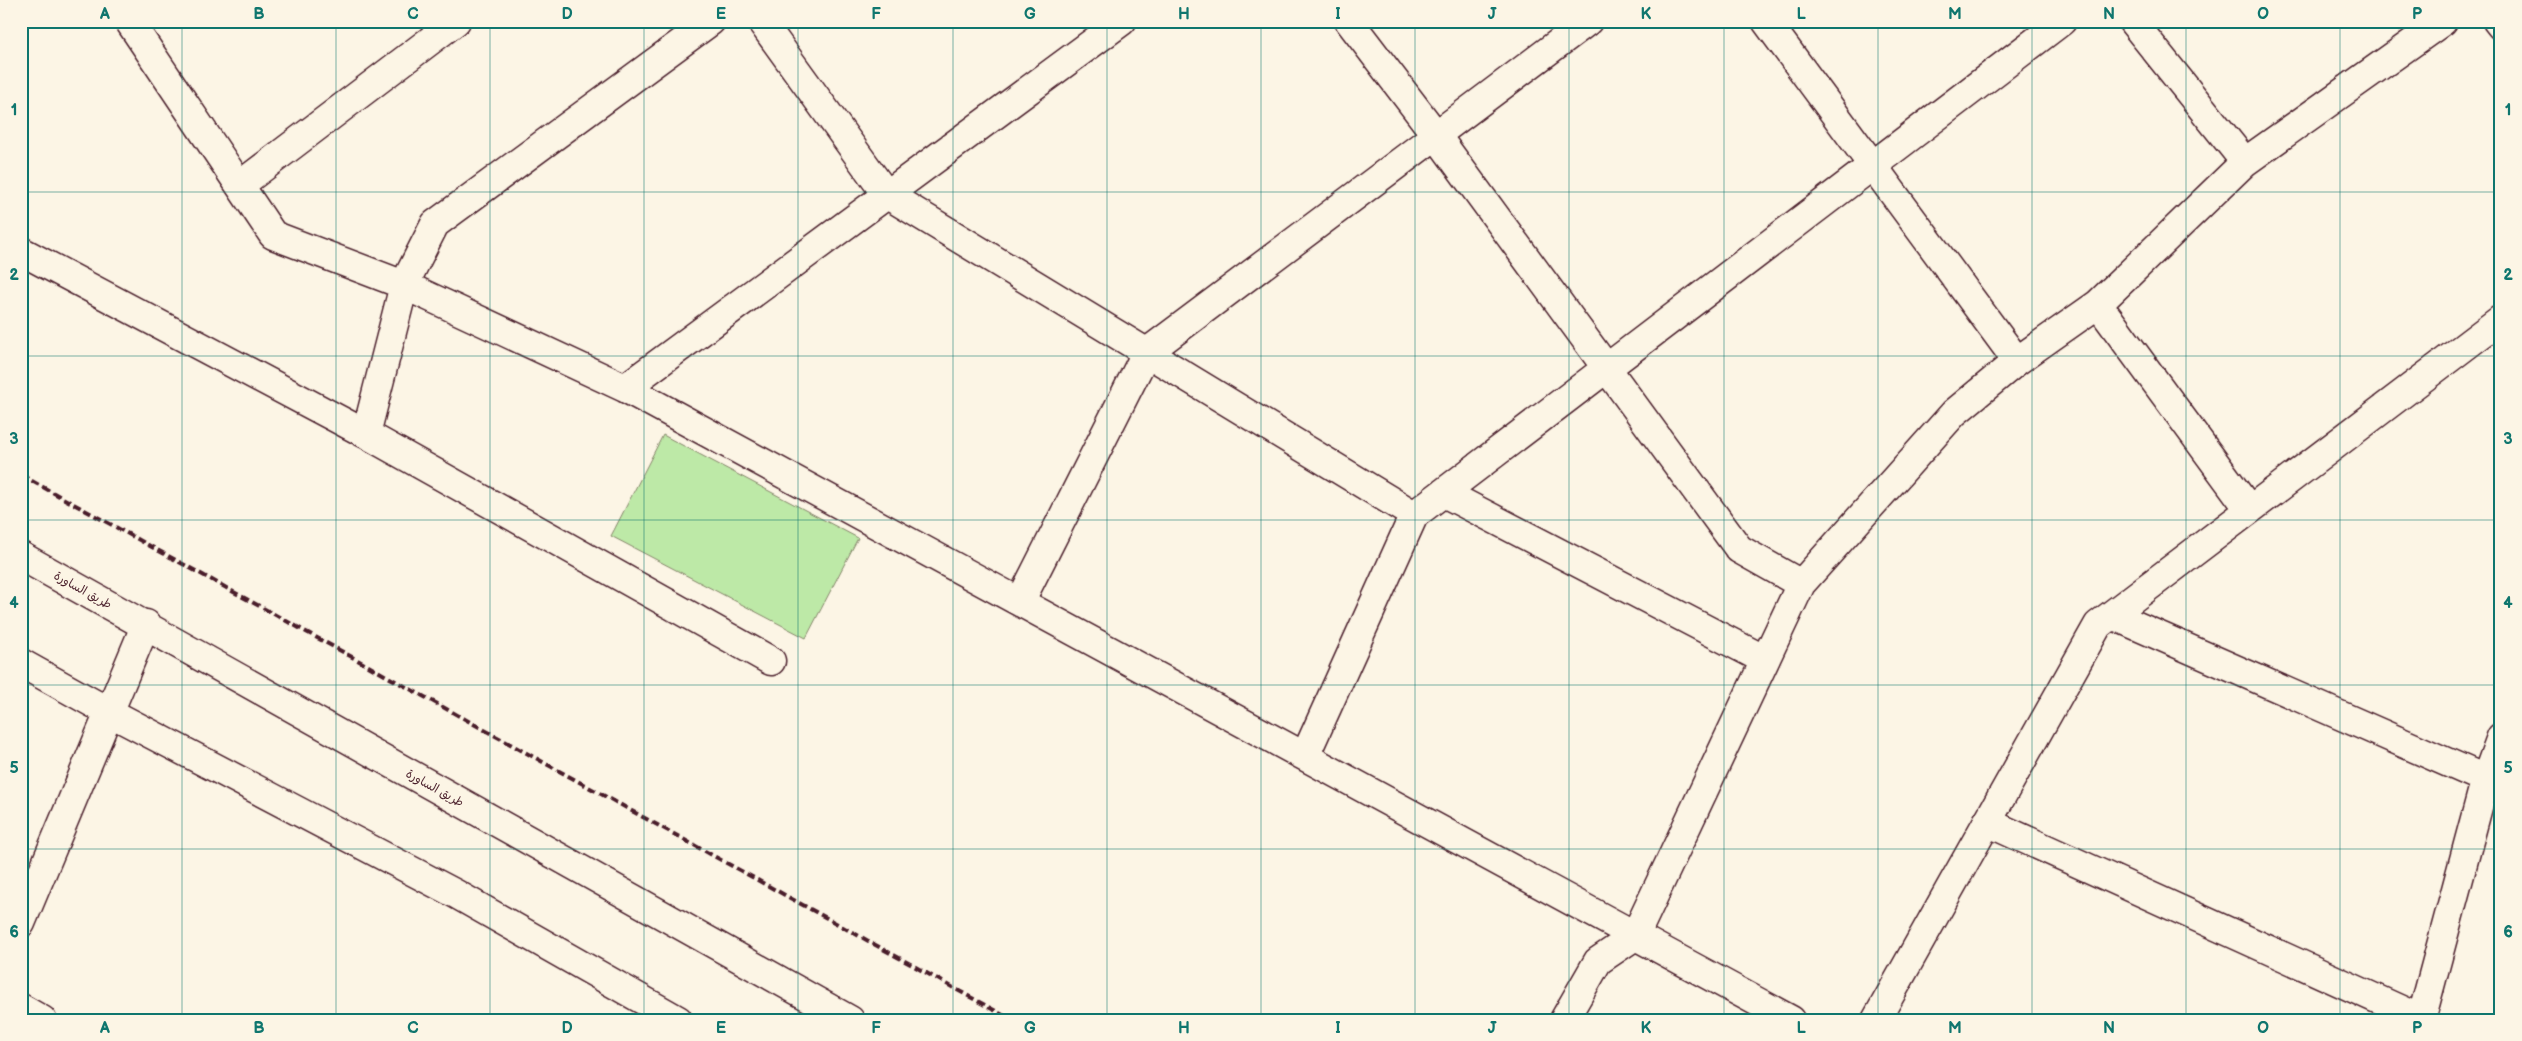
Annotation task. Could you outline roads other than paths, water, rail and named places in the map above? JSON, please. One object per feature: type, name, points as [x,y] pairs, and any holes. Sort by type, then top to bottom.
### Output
[{"type":"street","points":[[129,21],[273,235],[404,285],[625,388],[1791,1020]]},
{"type":"street","points":[[240,185],[456,21]]},
{"type":"street","points":[[366,434],[404,285],[435,224],[711,21]]},
{"type":"street","points":[[761,21],[886,194],[1414,515]]},
{"type":"street","points":[[625,388],[1122,21]]},
{"type":"street","points":[[1349,21],[1436,135],[1739,549],[1801,584]]},
{"type":"street","points":[[1020,602],[1146,353],[1588,21]]},
{"type":"street","points":[[1766,21],[2017,361]]},
{"type":"street","points":[[1305,756],[1414,515],[2062,21]]},
{"type":"street","points":[[2132,21],[2244,162]]},
{"type":"street","points":[[1564,1020],[1598,961],[1635,936],[1801,584],[1954,413],[2017,361],[2098,304],[2244,162],[2443,21]]},
{"type":"street","points":[[2497,21],[2501,26]]},
{"type":"street","points":[[21,251],[366,434],[771,662]]},
{"type":"street","points":[[2098,304],[2250,509]]},
{"type":"street","points":[[1876,1020],[2098,625],[2501,319]]},
{"type":"street","points":[[1444,493],[1765,660]]},
{"type":"street","name":"طريق الساورة","points":[[21,556],[146,624],[850,1020]]},
{"type":"street","points":[[2112,615],[2493,784]]},
{"type":"street","points":[[21,923],[146,624]]},
{"type":"street","points":[[21,663],[109,712],[456,894],[678,1020]]},
{"type":"street","points":[[1987,822],[2421,1019],[2493,784],[2501,737]]},
{"type":"street","points":[[21,1008],[42,1020]]},
{"type":"railway","points":[[21,475],[1012,1020]]}]
